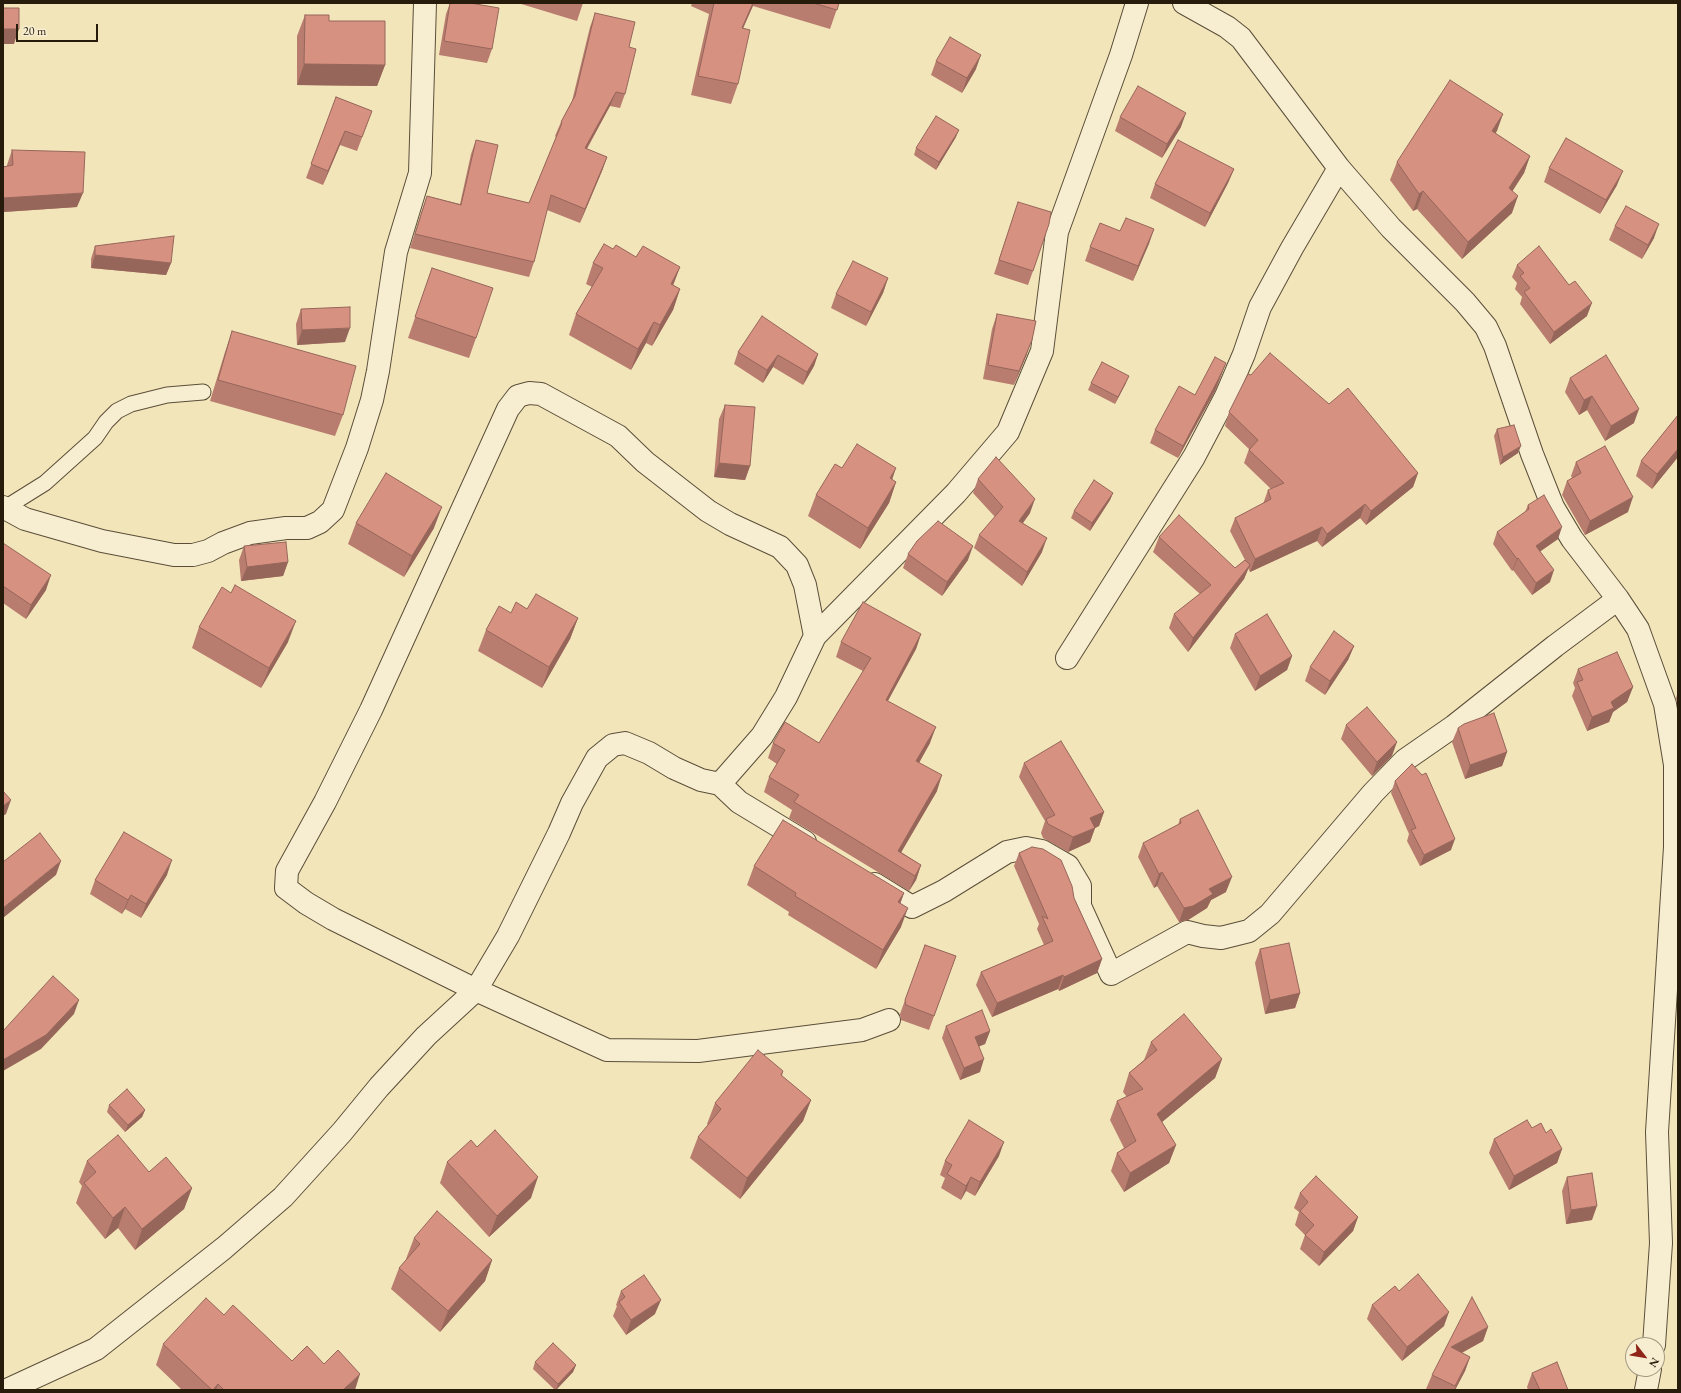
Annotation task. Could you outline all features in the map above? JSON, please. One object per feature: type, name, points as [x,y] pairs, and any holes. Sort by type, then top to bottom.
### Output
[{"type":"street","points":[[4,508],[25,519],[102,541],[174,555],[193,555],[208,551],[223,543],[250,533],[286,528],[307,528],[320,522],[333,510],[357,448],[372,400],[378,372],[396,252],[420,173],[425,3]]},
{"type":"street","points":[[720,784],[762,736],[786,697],[815,636],[956,493],[1008,432],[1042,351],[1057,232],[1121,55],[1137,3]]},
{"type":"street","points":[[1184,3],[1227,27],[1241,38],[1339,168],[1391,228],[1465,302],[1486,327],[1495,346],[1532,454],[1553,507],[1572,539],[1618,599],[1638,629],[1665,704],[1674,765],[1675,847],[1657,1132],[1662,1243],[1655,1337]]},
{"type":"street","points":[[1067,658],[1194,457],[1226,396],[1244,354],[1260,307],[1292,248],[1339,168]]},
{"type":"street","points":[[815,636],[805,585],[797,565],[780,547],[730,524],[708,511],[645,462],[618,436],[541,394],[529,393],[518,396],[512,402],[371,710],[325,802],[287,871],[286,888],[306,903],[333,919],[476,990],[607,1050],[698,1051],[862,1030],[890,1020]]},
{"type":"street","points":[[858,874],[912,907],[944,891],[1007,852],[1026,848],[1042,851],[1068,866],[1080,886],[1080,906],[1111,974],[1187,932],[1221,938],[1249,931],[1270,914],[1373,793],[1405,760],[1460,721],[1555,646],[1618,599]]},
{"type":"street","points":[[7,1390],[96,1349],[224,1248],[283,1197],[342,1132],[384,1081],[426,1036],[476,990],[508,936],[553,846],[572,803],[597,758],[613,745],[625,743],[649,753],[674,768],[701,780],[720,784],[739,802],[824,853]]},
{"type":"street","points":[[1646,1390],[1648,1377]]},
{"type":"lane","points":[[4,508],[45,483],[95,438],[106,422],[117,410],[131,404],[167,395],[203,392]]},
{"type":"building","points":[[450,3],[470,3],[499,8],[492,49],[444,41]]},
{"type":"building","points":[[714,3],[753,3],[742,28],[750,30],[738,84],[698,76]]},
{"type":"building","points":[[813,3],[839,3],[837,10]]},
{"type":"building","points":[[3,8],[19,8],[19,29],[3,29]]},
{"type":"building","points":[[595,13],[635,22],[629,47],[636,49],[625,94],[616,92],[585,148],[607,157],[585,209],[551,195],[534,262],[415,234],[427,196],[461,205],[476,140],[498,145],[487,193],[529,203],[562,123],[561,122],[575,96]]},
{"type":"building","points":[[305,15],[329,15],[329,21],[385,21],[385,65],[304,64]]},
{"type":"building","points":[[950,37],[981,55],[967,78],[936,61]]},
{"type":"building","points":[[1450,80],[1503,114],[1492,131],[1530,156],[1509,188],[1518,196],[1468,242],[1423,191],[1419,194],[1397,162]]},
{"type":"building","points":[[1138,86],[1186,113],[1167,144],[1120,117]]},
{"type":"building","points":[[336,97],[372,111],[362,137],[345,131],[328,171],[311,164]]},
{"type":"building","points":[[936,116],[959,130],[939,162],[916,148]]},
{"type":"building","points":[[1566,138],[1623,171],[1606,200],[1549,168]]},
{"type":"building","points":[[1178,140],[1234,169],[1210,213],[1155,184]]},
{"type":"building","points":[[12,150],[85,152],[83,193],[3,198],[3,167],[13,165]]},
{"type":"building","points":[[1018,202],[1051,212],[1049,224],[1033,271],[999,260]]},
{"type":"building","points":[[1626,206],[1659,224],[1648,245],[1615,226]]},
{"type":"building","points":[[1126,218],[1154,229],[1138,266],[1090,247],[1100,223],[1120,231]]},
{"type":"building","points":[[174,236],[171,263],[95,255],[95,246]]},
{"type":"building","points":[[604,244],[613,249],[616,245],[636,257],[643,246],[680,267],[671,284],[680,289],[660,325],[654,322],[638,349],[576,314],[603,268],[593,263]]},
{"type":"building","points":[[1539,246],[1569,285],[1575,281],[1592,303],[1554,332],[1524,292],[1530,288],[1520,276],[1524,273],[1517,265]]},
{"type":"building","points":[[853,261],[888,278],[871,312],[836,294]]},
{"type":"building","points":[[432,268],[493,288],[476,338],[415,317]]},
{"type":"building","points":[[350,307],[350,328],[302,330],[301,309]]},
{"type":"building","points":[[997,314],[1036,321],[1032,340],[1019,371],[988,365]]},
{"type":"building","points":[[762,316],[818,354],[807,372],[778,355],[767,370],[738,352]]},
{"type":"building","points":[[232,331],[356,366],[343,415],[218,380]]},
{"type":"building","points":[[1270,353],[1329,404],[1348,388],[1418,473],[1371,511],[1365,504],[1327,534],[1322,527],[1255,559],[1235,518],[1271,499],[1268,490],[1284,483],[1249,450],[1258,440],[1229,412],[1248,374],[1251,375]]},
{"type":"building","points":[[1606,355],[1639,409],[1611,426],[1592,396],[1584,400],[1570,378]]},
{"type":"building","points":[[1215,357],[1226,363],[1183,446],[1155,430],[1179,386],[1195,395]]},
{"type":"building","points":[[1102,362],[1129,376],[1118,397],[1091,383]]},
{"type":"building","points":[[725,405],[755,407],[750,466],[719,463]]},
{"type":"building","points":[[1678,415],[1678,449],[1657,474],[1641,461]]},
{"type":"building","points":[[1514,425],[1521,446],[1503,457],[1497,429]]},
{"type":"building","points":[[857,444],[896,468],[890,478],[896,482],[868,528],[816,495],[835,464],[842,468]]},
{"type":"building","points":[[1605,446],[1633,497],[1590,521],[1567,481],[1581,473],[1576,462]]},
{"type":"building","points":[[996,457],[1035,499],[1019,521],[1047,538],[1027,572],[979,535],[1003,507],[978,479]]},
{"type":"building","points":[[386,473],[442,507],[412,556],[356,523]]},
{"type":"building","points":[[1094,480],[1113,493],[1092,523],[1074,511]]},
{"type":"building","points":[[1544,495],[1562,527],[1536,546],[1554,570],[1536,583],[1497,532],[1529,509],[1528,505]]},
{"type":"building","points":[[1179,515],[1235,568],[1245,560],[1250,565],[1193,638],[1174,614],[1211,585],[1159,537]]},
{"type":"building","points":[[938,521],[973,546],[947,582],[908,554],[917,541]]},
{"type":"building","points":[[286,542],[288,562],[247,567],[244,546]]},
{"type":"building","points":[[3,543],[51,575],[31,605],[3,586]]},
{"type":"building","points":[[235,585],[296,621],[269,668],[199,627],[222,587],[231,593]]},
{"type":"building","points":[[536,594],[578,618],[549,667],[486,630],[499,606],[511,613],[516,602],[527,609]]},
{"type":"building","points":[[863,602],[921,634],[886,700],[936,727],[916,761],[942,775],[898,851],[921,865],[915,876],[794,802],[799,795],[769,777],[785,750],[773,743],[785,722],[819,743],[871,658],[841,642]]},
{"type":"building","points":[[1267,614],[1292,656],[1260,676],[1235,634]]},
{"type":"building","points":[[1334,631],[1354,646],[1330,681],[1310,667]]},
{"type":"building","points":[[1617,652],[1633,687],[1611,702],[1614,708],[1592,717],[1577,682],[1583,680],[1578,669]]},
{"type":"building","points":[[1367,707],[1397,742],[1377,762],[1346,725]]},
{"type":"building","points":[[1494,713],[1507,752],[1470,765],[1458,728],[1464,724]]},
{"type":"building","points":[[1061,741],[1104,812],[1090,818],[1095,828],[1073,837],[1048,824],[1046,819],[1055,815],[1024,763]]},
{"type":"building","points":[[1412,764],[1422,775],[1426,773],[1455,839],[1424,855],[1411,830],[1416,828],[1395,781]]},
{"type":"building","points":[[3,791],[11,800],[3,806]]},
{"type":"building","points":[[1198,810],[1232,877],[1209,889],[1213,894],[1193,906],[1184,908],[1162,872],[1159,874],[1143,843],[1181,823],[1180,819]]},
{"type":"building","points":[[783,820],[904,893],[898,902],[908,908],[883,950],[795,896],[796,893],[754,866]]},
{"type":"building","points":[[124,832],[172,860],[146,904],[131,895],[128,900],[95,880]]},
{"type":"building","points":[[40,833],[61,861],[3,908],[3,862]]},
{"type":"building","points":[[1032,847],[1043,849],[1061,860],[1072,886],[1074,898],[1102,959],[1064,977],[1063,975],[997,1003],[981,972],[1053,941],[1042,916],[1048,919],[1019,853]]},
{"type":"building","points":[[1289,943],[1300,993],[1270,1000],[1260,949]]},
{"type":"building","points":[[925,945],[956,956],[934,1016],[906,1005],[905,1000]]},
{"type":"building","points":[[53,976],[79,1000],[46,1035],[3,1060],[3,1031]]},
{"type":"building","points":[[982,1010],[990,1031],[975,1037],[984,1059],[964,1068],[946,1026]]},
{"type":"building","points":[[1184,1014],[1222,1059],[1157,1114],[1176,1145],[1130,1173],[1117,1153],[1136,1141],[1117,1101],[1143,1089],[1129,1073],[1157,1050],[1151,1042]]},
{"type":"building","points":[[758,1050],[783,1071],[781,1075],[811,1100],[747,1178],[698,1137],[721,1109],[715,1103]]},
{"type":"building","points":[[127,1089],[145,1110],[128,1125],[109,1105]]},
{"type":"building","points":[[969,1120],[1004,1142],[980,1182],[971,1177],[966,1186],[947,1174],[952,1165],[945,1161]]},
{"type":"building","points":[[1527,1120],[1532,1128],[1541,1123],[1546,1133],[1551,1129],[1562,1149],[1514,1176],[1494,1139]]},
{"type":"building","points":[[495,1130],[538,1177],[497,1216],[447,1162],[471,1140],[477,1147]]},
{"type":"building","points":[[118,1135],[149,1172],[166,1157],[192,1188],[142,1229],[125,1207],[113,1218],[84,1183],[96,1172],[87,1161]]},
{"type":"building","points":[[1592,1173],[1597,1206],[1571,1210],[1567,1177]]},
{"type":"building","points":[[1316,1176],[1358,1217],[1324,1252],[1305,1235],[1314,1225],[1300,1211],[1308,1202],[1300,1193]]},
{"type":"building","points":[[437,1211],[492,1260],[448,1311],[399,1268],[420,1244],[414,1238]]},
{"type":"building","points":[[1418,1274],[1449,1312],[1407,1347],[1372,1305],[1395,1286],[1399,1291]]},
{"type":"building","points":[[644,1275],[661,1300],[631,1320],[619,1302],[625,1297],[621,1291]]},
{"type":"building","points":[[1472,1297],[1488,1327],[1451,1347],[1470,1357],[1455,1386],[1432,1375]]},
{"type":"building","points":[[206,1298],[224,1315],[233,1305],[292,1361],[307,1346],[324,1364],[338,1350],[360,1374],[343,1390],[224,1390],[218,1384],[212,1390],[163,1344]]},
{"type":"building","points":[[553,1343],[576,1365],[558,1384],[535,1362]]},
{"type":"building","points":[[1557,1362],[1568,1390],[1540,1390],[1532,1373]]}]
